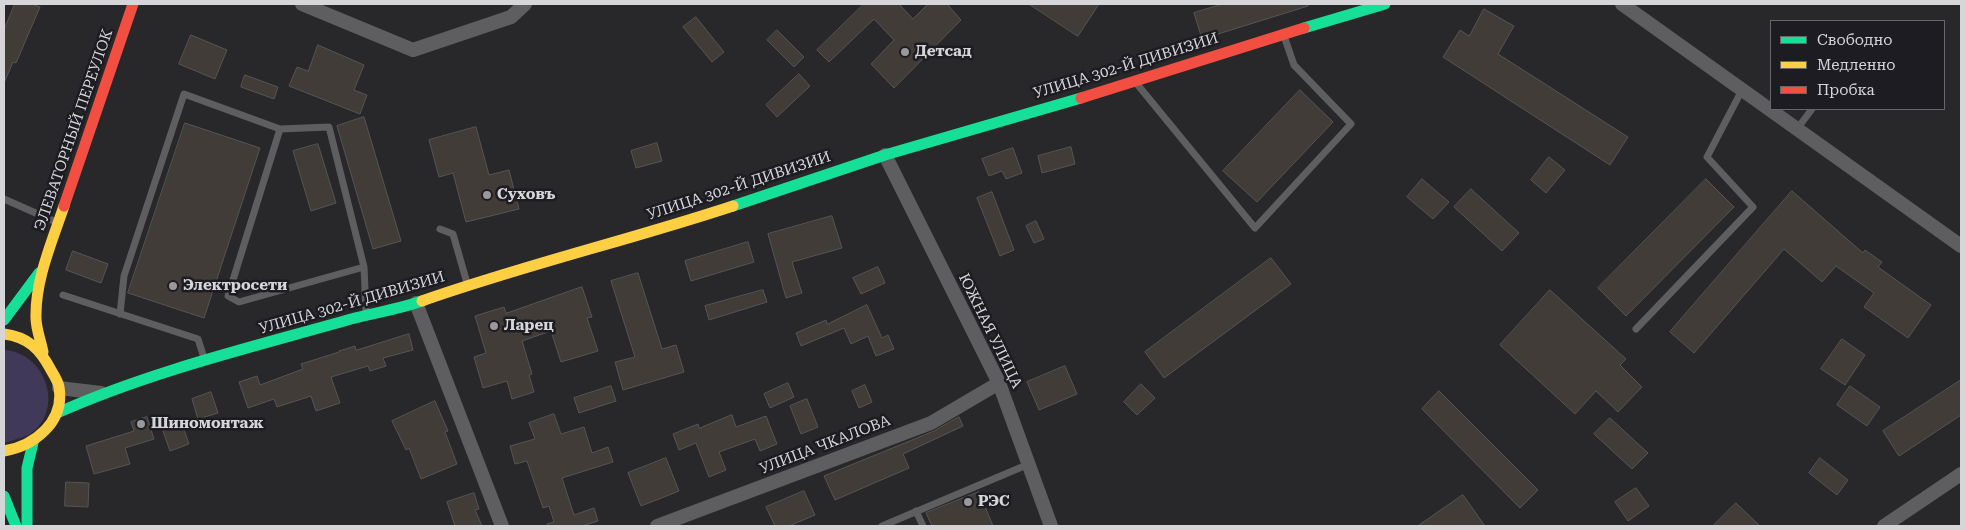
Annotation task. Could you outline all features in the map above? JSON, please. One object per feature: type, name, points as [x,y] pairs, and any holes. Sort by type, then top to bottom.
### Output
[{"type":"street","name":"ЭЛЕВАТОРНЫЙ ПЕРЕУЛОК","points":[[59,388],[43,352],[36,319],[38,296],[44,266],[133,4]]},
{"type":"street","points":[[302,4],[413,50],[511,17],[525,4]]},
{"type":"street","name":"УЛИЦА 302-Й ДИВИЗИИ","points":[[57,413],[102,393],[181,368],[366,315],[416,303],[467,285],[682,223],[885,155],[1135,82],[1283,34],[1385,4]]},
{"type":"street","points":[[1622,4],[1770,110]]},
{"type":"street","points":[[1770,110],[1961,246]]},
{"type":"street","name":"ЮЖНАЯ УЛИЦА","points":[[885,155],[999,383],[1051,526]]},
{"type":"street","name":"ЭЛЕВАТОРНЫЙ ПЕРЕУЛОК","points":[[4,320],[44,266]]},
{"type":"street","points":[[416,303],[502,526]]},
{"type":"street","points":[[4,334],[25,338],[43,352]]},
{"type":"street","name":"УЛИЦА ЧКАЛОВА","points":[[657,526],[931,423],[999,383]]},
{"type":"street","points":[[4,451],[13,451],[33,443],[40,437],[57,413],[59,388]]},
{"type":"street","name":"УЛИЦА 302-Й ДИВИЗИИ","points":[[59,388],[102,393]]},
{"type":"street","points":[[27,526],[27,468],[33,443]]},
{"type":"street","points":[[1884,526],[1961,474]]},
{"type":"street","points":[[4,496],[16,526]]},
{"type":"lane","points":[[1135,82],[1255,228],[1351,124],[1294,65],[1283,34]]},
{"type":"lane","points":[[1636,329],[1753,207],[1707,157],[1742,90]]},
{"type":"lane","points":[[120,314],[124,276],[184,94],[280,129],[329,127],[364,267],[366,315]]},
{"type":"lane","points":[[1797,129],[1811,110]]},
{"type":"lane","points":[[280,129],[228,296],[239,302],[364,267]]},
{"type":"lane","points":[[4,199],[59,223]]},
{"type":"lane","points":[[440,229],[453,234],[467,285]]},
{"type":"lane","points":[[63,295],[198,339],[206,362]]},
{"type":"lane","points":[[882,526],[1029,464]]},
{"type":"lane","points":[[916,511],[923,526]]},
{"type":"shaded area","points":[[4,350],[18,353],[30,360],[40,371],[46,383],[48,397],[47,411],[41,423],[30,434],[4,443]]},
{"type":"building","points":[[15,4],[32,4],[40,7],[16,63],[13,62],[4,83],[4,30]]},
{"type":"building","name":"Детсад","points":[[864,4],[899,4],[913,19],[928,4],[947,4],[961,20],[894,88],[871,64],[894,40],[874,19],[829,62],[817,50]]},
{"type":"building","points":[[1029,4],[1099,4],[1078,36]]},
{"type":"building","points":[[1223,4],[1308,4],[1308,6],[1202,39],[1194,13]]},
{"type":"building","points":[[1484,9],[1514,26],[1498,54],[1628,137],[1610,165],[1443,57],[1460,30],[1469,36]]},
{"type":"building","points":[[696,17],[724,52],[712,62],[683,27]]},
{"type":"building","points":[[777,30],[804,57],[794,67],[767,40]]},
{"type":"building","points":[[191,35],[227,50],[215,79],[179,64]]},
{"type":"building","points":[[318,45],[364,65],[354,90],[367,95],[360,114],[289,86],[297,67],[308,71]]},
{"type":"building","points":[[799,74],[810,86],[777,117],[766,105]]},
{"type":"building","points":[[245,75],[278,87],[274,99],[241,87]]},
{"type":"building","points":[[1300,90],[1333,122],[1257,202],[1223,171]]},
{"type":"building","points":[[364,117],[401,241],[373,249],[337,126]]},
{"type":"building","points":[[185,123],[260,148],[204,318],[128,293]]},
{"type":"building","points":[[476,127],[489,175],[509,170],[519,209],[466,222],[453,173],[439,177],[429,140]]},
{"type":"building","points":[[657,143],[662,161],[636,168],[631,151]]},
{"type":"building","points":[[318,144],[336,203],[311,211],[293,151]]},
{"type":"building","points":[[1071,147],[1075,164],[1042,173],[1038,156]]},
{"type":"building","points":[[1013,148],[1022,173],[1006,179],[1002,171],[989,176],[982,159]]},
{"type":"building","points":[[1549,157],[1565,170],[1546,193],[1531,180]]},
{"type":"building","points":[[1422,179],[1449,202],[1433,219],[1407,197]]},
{"type":"building","points":[[1706,179],[1734,207],[1626,316],[1598,288]]},
{"type":"building","points":[[1471,189],[1519,233],[1502,251],[1454,207]]},
{"type":"building","points":[[1792,191],[1863,253],[1865,250],[1882,262],[1878,267],[1931,305],[1908,338],[1864,307],[1874,293],[1836,266],[1822,282],[1784,249],[1694,353],[1670,332]]},
{"type":"building","points":[[992,192],[1014,250],[1000,256],[977,198]]},
{"type":"building","points":[[832,216],[842,248],[792,262],[802,293],[786,298],[768,234]]},
{"type":"building","points":[[1036,221],[1044,239],[1034,243],[1026,226]]},
{"type":"building","points":[[748,242],[754,262],[691,281],[685,261]]},
{"type":"building","points":[[73,251],[108,264],[101,283],[66,270]]},
{"type":"building","points":[[1271,258],[1291,284],[1164,378],[1145,352]]},
{"type":"building","points":[[878,267],[885,283],[861,294],[853,278]]},
{"type":"building","points":[[638,273],[662,349],[676,345],[684,372],[623,390],[615,362],[635,357],[611,281]]},
{"type":"building","points":[[582,287],[592,317],[587,318],[598,351],[561,362],[551,331],[522,341],[532,374],[529,375],[534,392],[512,399],[507,381],[483,388],[474,357],[486,353],[475,316],[504,307],[506,313]]},
{"type":"building","points":[[763,290],[767,302],[709,320],[705,306]]},
{"type":"building","points":[[1550,290],[1626,359],[1620,365],[1642,387],[1618,412],[1596,391],[1575,414],[1500,345]]},
{"type":"building","points":[[867,305],[882,338],[888,335],[894,349],[876,356],[868,336],[851,344],[844,328],[801,346],[796,333],[826,320],[827,324]]},
{"type":"building","points":[[409,334],[413,350],[383,358],[386,366],[370,371],[368,366],[331,377],[340,403],[316,411],[311,396],[277,407],[274,399],[248,408],[239,382],[257,376],[260,385],[303,369],[301,364],[355,346],[356,350]]},
{"type":"building","points":[[1842,339],[1865,355],[1845,385],[1821,369]]},
{"type":"building","points":[[1065,366],[1077,394],[1039,410],[1027,382]]},
{"type":"building","points":[[1961,380],[1961,415],[1899,456],[1883,431]]},
{"type":"building","points":[[788,383],[794,397],[770,408],[764,394]]},
{"type":"building","points":[[1141,384],[1155,398],[1137,415],[1124,402]]},
{"type":"building","points":[[865,385],[872,402],[859,408],[852,391]]},
{"type":"building","points":[[611,386],[616,401],[579,413],[574,398]]},
{"type":"building","points":[[1850,386],[1880,407],[1867,426],[1837,405]]},
{"type":"building","points":[[1439,391],[1538,490],[1520,508],[1422,409]]},
{"type":"building","points":[[211,392],[218,413],[198,419],[192,399]]},
{"type":"building","points":[[807,399],[818,427],[801,434],[790,406]]},
{"type":"building","points":[[435,401],[448,431],[445,432],[457,464],[421,479],[409,448],[406,450],[392,421]]},
{"type":"building","points":[[554,414],[561,434],[584,427],[592,453],[608,447],[613,462],[562,478],[574,515],[594,508],[598,521],[582,526],[547,526],[547,524],[554,522],[549,506],[543,508],[527,461],[515,464],[510,446],[535,439],[529,423]]},
{"type":"building","points":[[732,415],[736,427],[766,416],[777,444],[760,451],[755,439],[719,452],[726,470],[709,477],[696,443],[679,450],[673,434],[698,424],[699,428]]},
{"type":"building","points":[[147,417],[154,439],[125,448],[130,464],[94,474],[86,446],[134,431],[131,422]]},
{"type":"building","points":[[959,417],[963,426],[903,454],[909,468],[835,500],[824,476],[934,431]]},
{"type":"building","points":[[1610,418],[1648,453],[1632,469],[1594,434]]},
{"type":"building","points":[[182,424],[189,444],[170,451],[163,431]]},
{"type":"building","points":[[666,458],[679,491],[641,506],[628,473]]},
{"type":"building","points":[[1820,458],[1848,480],[1837,495],[1809,473]]},
{"type":"building","points":[[66,482],[89,483],[88,507],[65,506]]},
{"type":"building","points":[[1636,488],[1649,506],[1628,521],[1615,502]]},
{"type":"building","points":[[804,491],[815,515],[789,526],[775,526],[766,507]]},
{"type":"building","name":"РЭС","points":[[979,492],[993,526],[932,526],[926,513]]},
{"type":"building","points":[[474,493],[479,509],[475,510],[482,526],[455,526],[447,502]]},
{"type":"building","points":[[1463,495],[1485,526],[1418,526]]},
{"type":"building","points":[[1736,503],[1760,526],[1713,526]]},
{"type":"traffic: fast","points":[[1304,28],[1385,4]]},
{"type":"traffic: fast","points":[[733,206],[885,155],[1081,98]]},
{"type":"traffic: fast","points":[[4,320],[39,273]]},
{"type":"traffic: fast","points":[[57,413],[165,372],[351,319],[422,301]]},
{"type":"traffic: fast","points":[[27,526],[27,468],[33,443]]},
{"type":"traffic: fast","points":[[4,496],[16,526]]},
{"type":"traffic: slow","points":[[43,352],[36,322],[38,290],[45,261],[64,206]]},
{"type":"traffic: slow","points":[[422,301],[733,206]]},
{"type":"traffic: slow","points":[[4,334],[27,341],[38,350],[57,380],[60,400],[57,411],[45,430],[26,444],[4,451]]},
{"type":"traffic: jam","points":[[64,206],[133,4]]},
{"type":"traffic: jam","points":[[1081,98],[1304,28]]},
{"type":"place","name":"Детсад","points":[[905,52]]},
{"type":"place","name":"Суховъ","points":[[487,195]]},
{"type":"place","name":"Электросети","points":[[173,286]]},
{"type":"place","name":"Ларец","points":[[494,326]]},
{"type":"place","name":"Шиномонтаж","points":[[141,424]]},
{"type":"place","name":"РЭС","points":[[968,502]]}]
